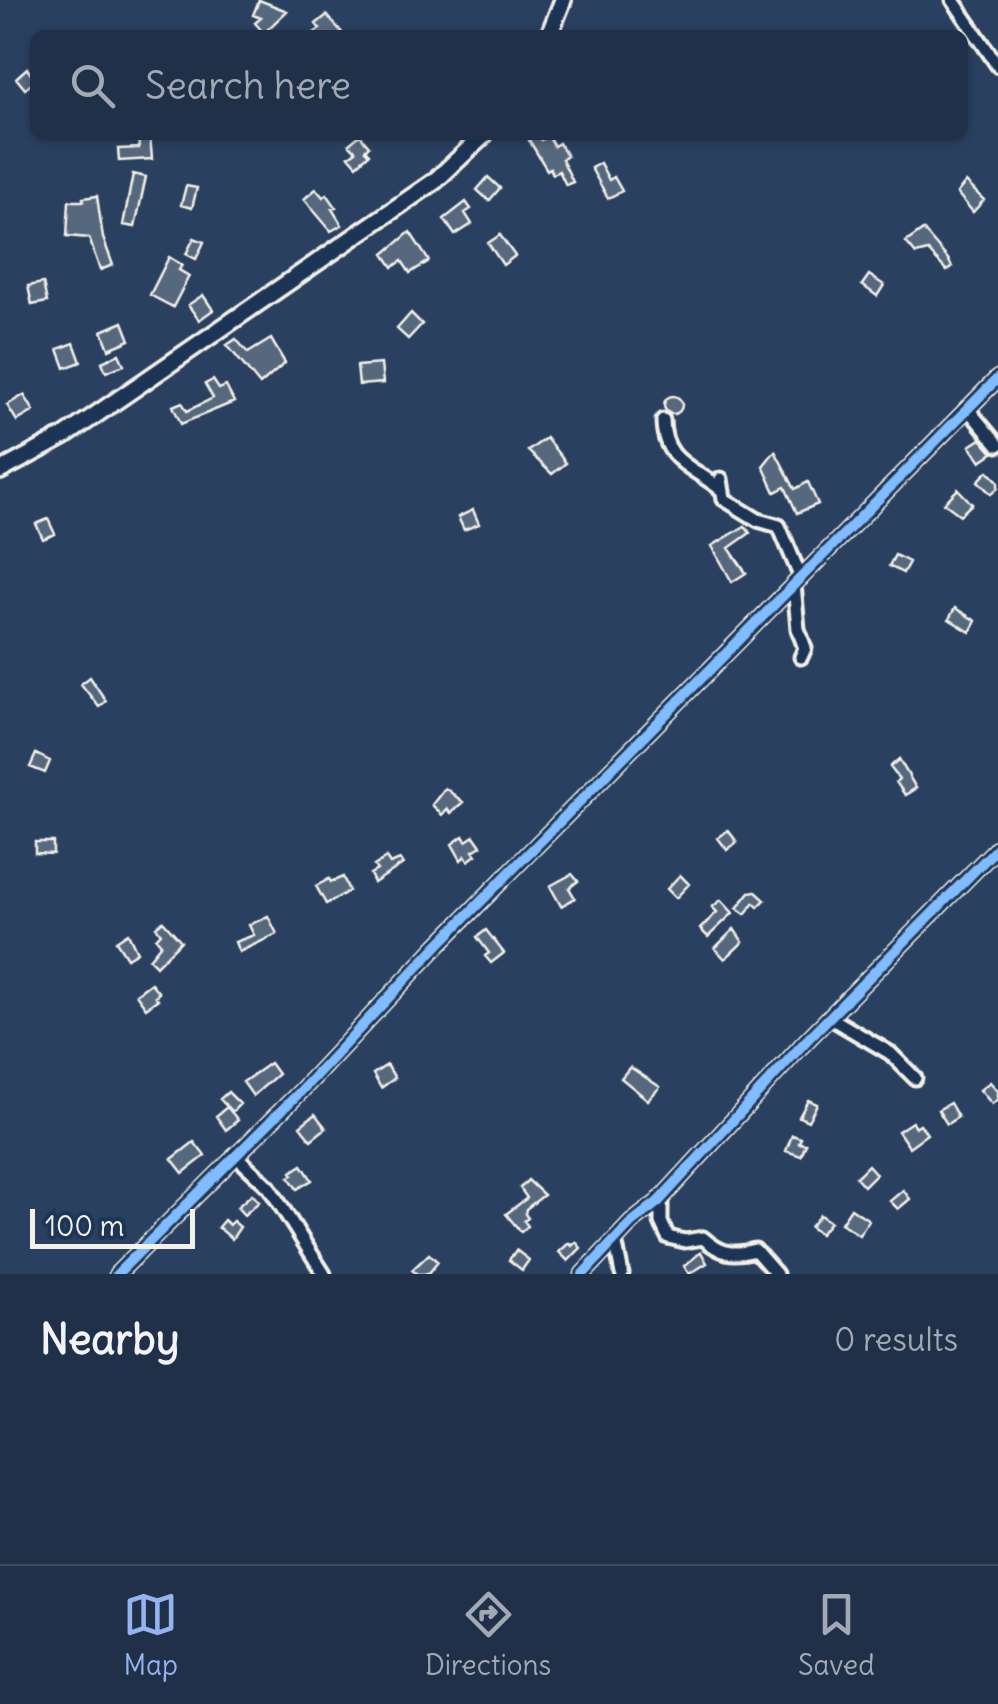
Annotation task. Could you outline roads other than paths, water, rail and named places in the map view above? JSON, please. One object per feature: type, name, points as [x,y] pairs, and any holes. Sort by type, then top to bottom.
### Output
[{"type":"main road","points":[[551,30],[562,0]]},
{"type":"main road","points":[[0,472],[65,436],[419,192],[478,140]]},
{"type":"street","points":[[953,0],[998,66]]},
{"type":"street","points":[[117,1274],[998,378]]},
{"type":"street","points":[[968,408],[998,446]]},
{"type":"street","points":[[663,420],[663,436],[670,451],[690,470],[722,485],[724,499],[736,508],[780,526],[797,581],[798,629],[805,648],[801,657]]},
{"type":"street","points":[[583,1274],[661,1199],[830,1017],[998,847]]},
{"type":"street","points":[[830,1017],[890,1054],[915,1078]]},
{"type":"street","points":[[235,1155],[269,1187],[324,1274]]},
{"type":"street","points":[[661,1199],[661,1222],[668,1237],[703,1238],[717,1250],[733,1255],[755,1250],[776,1274]]},
{"type":"street","points":[[615,1240],[622,1274]]}]
